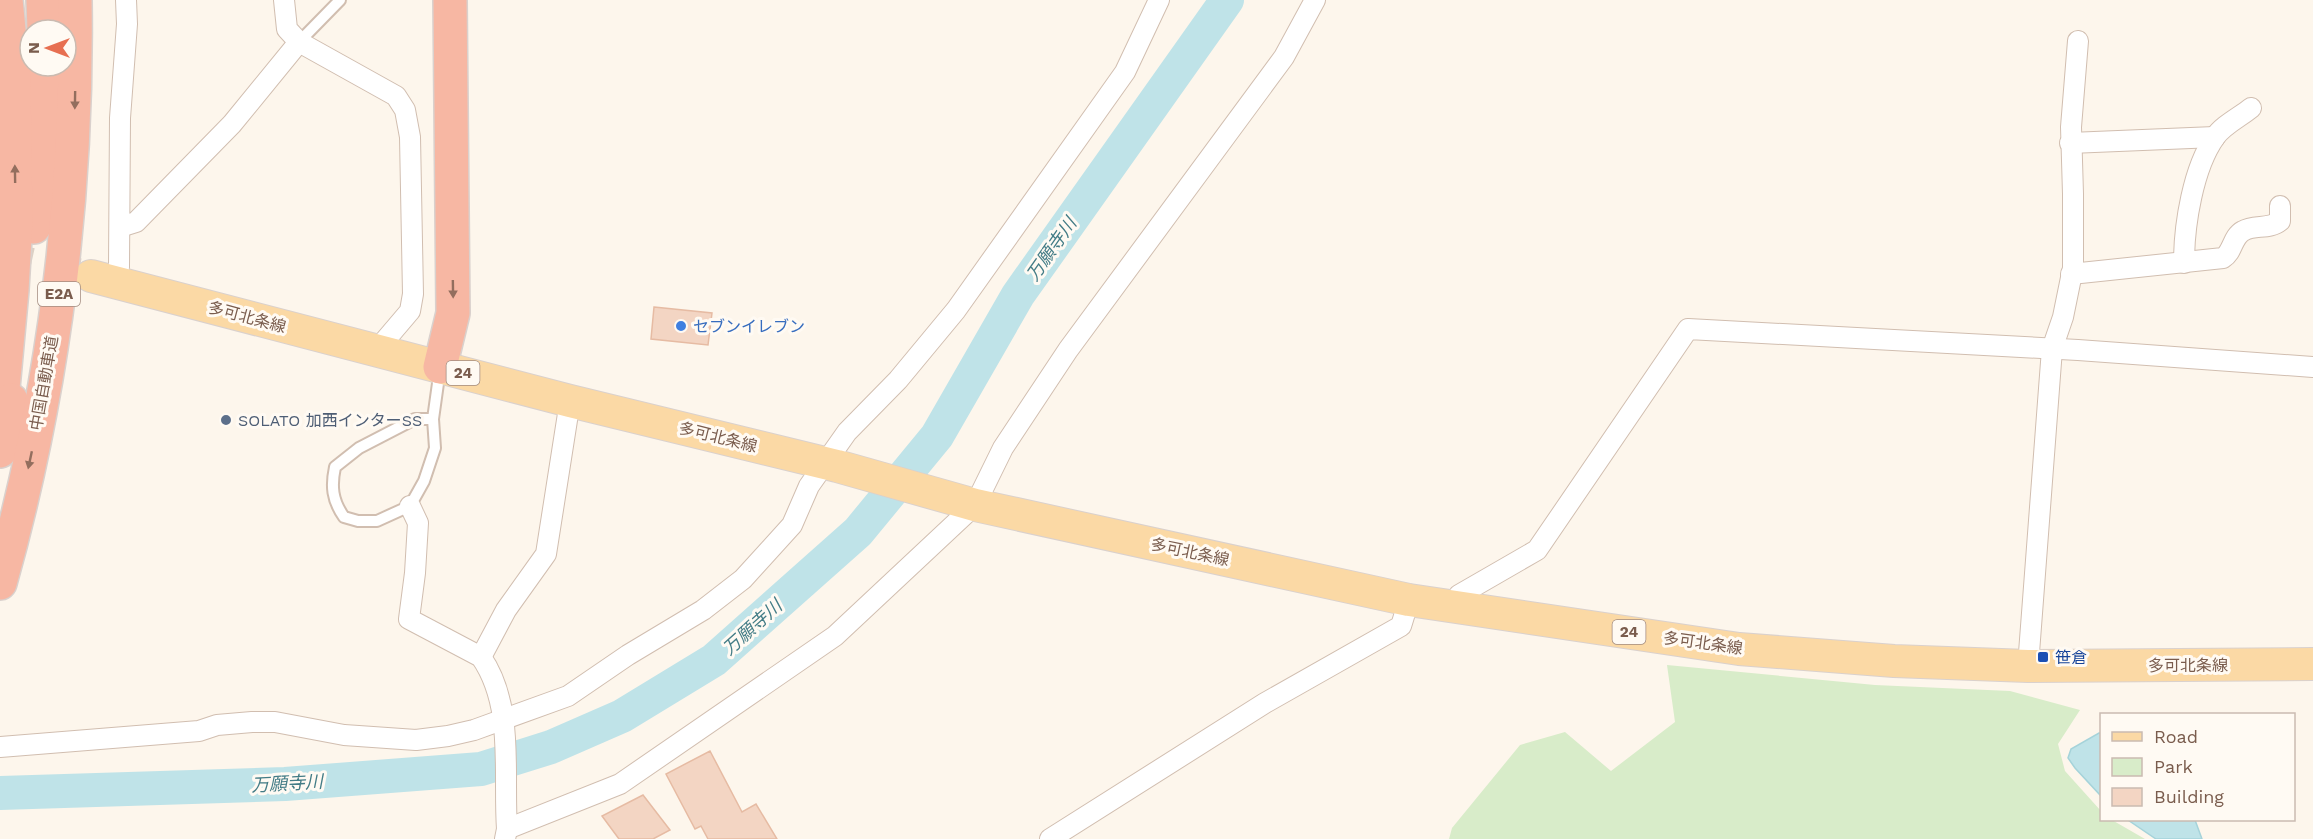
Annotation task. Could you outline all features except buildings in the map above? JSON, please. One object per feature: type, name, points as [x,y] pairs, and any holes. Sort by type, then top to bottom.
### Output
[{"type":"highway","points":[[0,421],[16,221],[14,79],[6,0]]},
{"type":"highway","points":[[43,0],[44,18]]},
{"type":"highway","name":"中国自動車道","points":[[0,584],[15,530],[44,393],[61,279],[73,161],[75,0]]},
{"type":"highway","points":[[434,0],[431,315],[440,367]]},
{"type":"highway","points":[[440,367],[453,313],[450,0]]},
{"type":"highway","name":"中国自動車道","points":[[0,451],[13,388],[30,276],[40,159],[43,78]]},
{"type":"main road","name":"多可北条線","points":[[103,279],[570,401],[830,464],[966,501],[1409,600],[1739,649],[1894,661],[2028,666],[2313,664]]},
{"type":"street","points":[[103,279],[119,267],[120,118],[127,24],[126,0]]},
{"type":"street","points":[[284,0],[287,29],[299,42],[396,96],[405,110],[410,137],[413,294],[410,311],[376,351]]},
{"type":"street","points":[[0,747],[199,731],[217,725],[252,722],[276,722],[344,735],[416,740],[504,726],[568,696],[628,655],[703,610],[743,579],[792,525],[809,486],[830,464],[847,432],[898,380],[956,310],[1125,72],[1159,0]]},
{"type":"street","points":[[410,506],[418,523],[416,573],[409,619],[481,657],[489,668],[504,726],[506,826],[620,784],[835,636],[966,501],[1004,448],[1068,350],[1284,57],[1315,0]]},
{"type":"street","points":[[2028,666],[2049,417],[2052,349],[2063,316],[2072,274],[2073,194],[2070,143],[2078,41]]},
{"type":"street","points":[[120,227],[136,222],[216,140],[299,42]]},
{"type":"street","points":[[2184,263],[2187,217],[2193,189],[2216,136],[2251,108]]},
{"type":"street","points":[[2070,143],[2216,136]]},
{"type":"street","points":[[2072,274],[2223,258],[2238,235],[2245,229],[2274,226],[2280,221],[2280,206]]},
{"type":"street","points":[[1453,606],[1460,596],[1537,550],[1688,329],[2052,349],[2313,367]]},
{"type":"street","points":[[481,657],[506,610],[546,554],[570,401]]},
{"type":"street","points":[[1050,839],[1265,704],[1401,626],[1409,600]]},
{"type":"lane","points":[[299,42],[340,0]]},
{"type":"lane","points":[[433,418],[415,419],[359,448],[335,467],[332,482],[334,498],[344,517],[358,521],[377,521],[410,506],[424,481],[435,448],[433,418],[440,367]]},
{"type":"green space","points":[[1667,665],[1875,685],[2010,691],[2080,710],[2058,744],[2065,771],[2100,810],[2100,821],[2114,821],[2145,839],[1449,839],[1452,828],[1520,745],[1565,732],[1611,771],[1675,722]]},
{"type":"water","points":[[2100,733],[2100,795],[2068,758],[2071,749]]},
{"type":"water","points":[[2129,821],[2195,821],[2202,839],[2156,839]]},
{"type":"waterway","name":"万願寺川","points":[[0,793],[285,784],[481,769],[551,747],[622,716],[714,660],[858,532],[937,436],[1018,295],[1227,0]]},
{"type":"tunnel","points":[[0,257],[87,276]]},
{"type":"place","name":"セブンイレブン","points":[[681,326]]},
{"type":"place","name":"SOLATO 加西インターSS","points":[[226,420]]},
{"type":"place","name":"笹倉","points":[[2043,657]]}]
